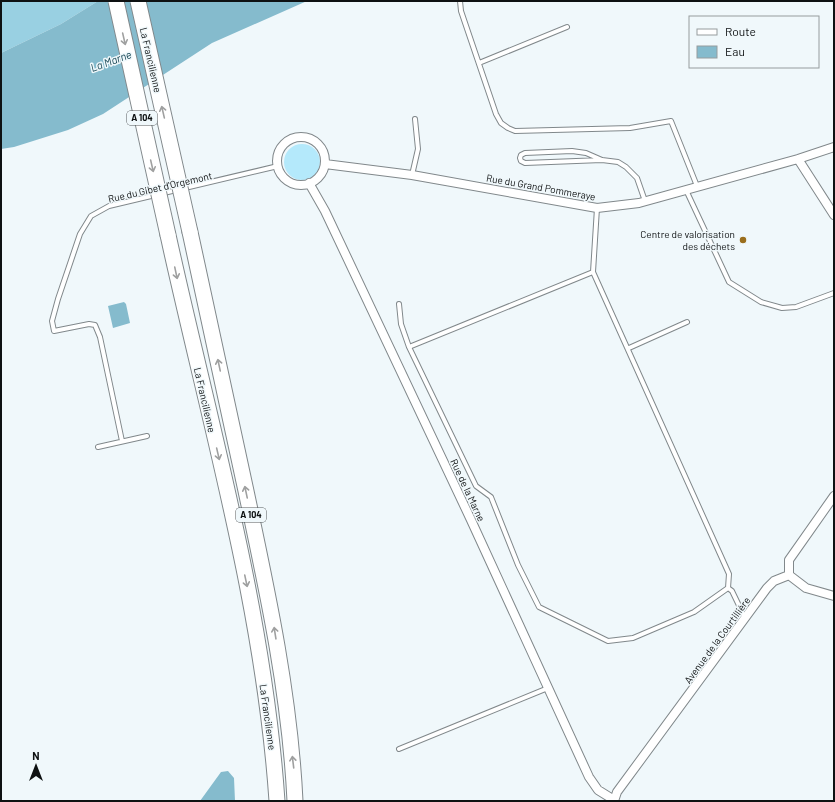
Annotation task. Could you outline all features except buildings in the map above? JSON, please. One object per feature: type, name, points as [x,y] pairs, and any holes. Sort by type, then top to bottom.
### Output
[{"type":"highway","name":"La Francilienne","points":[[116,1],[249,595],[268,708],[277,801]]},
{"type":"highway","name":"La Francilienne","points":[[138,1],[268,592],[284,688],[296,801]]},
{"type":"street","points":[[300,137],[308,138],[318,145],[324,156],[325,164],[320,176],[309,183],[301,185],[286,179],[278,166],[278,158],[283,147],[292,139],[300,137]]},
{"type":"street","name":"Rue du Grand Pommeraye","points":[[325,164],[412,175],[598,208],[645,201],[798,159],[834,147]]},
{"type":"street","points":[[798,159],[834,215]]},
{"type":"street","name":"Rue de la Marne","points":[[309,183],[325,210],[591,780],[598,790],[614,801]]},
{"type":"street","points":[[834,496],[789,560],[789,575],[806,588],[834,596]]},
{"type":"street","name":"Avenue de la Courtillière","points":[[614,801],[617,792],[767,588],[774,581],[789,575]]},
{"type":"lane","points":[[460,1],[461,11],[496,114],[504,126],[515,131],[630,128],[671,121],[697,186]]},
{"type":"lane","points":[[479,64],[567,27]]},
{"type":"lane","points":[[412,175],[418,149],[415,118]]},
{"type":"lane","points":[[602,160],[586,153],[572,152],[525,153],[521,155],[520,158],[521,161],[525,162],[602,160],[618,162],[626,167],[637,178],[645,201]]},
{"type":"lane","name":"Rue du Gibet d'Orgemont","points":[[122,441],[100,337],[95,325],[89,324],[54,331],[52,321],[80,234],[91,216],[109,206],[278,166]]},
{"type":"lane","points":[[686,190],[728,282],[761,302],[782,308],[796,307],[834,293]]},
{"type":"lane","points":[[598,208],[593,272],[629,348],[721,553],[729,574],[728,588],[732,592],[745,618]]},
{"type":"lane","points":[[409,347],[593,272]]},
{"type":"lane","points":[[400,304],[401,324],[409,347],[476,486],[491,498],[518,565],[539,607],[608,641],[633,638],[694,612],[728,588]]},
{"type":"lane","points":[[629,348],[687,322]]},
{"type":"lane","points":[[98,447],[147,436]]},
{"type":"lane","points":[[399,749],[548,688]]},
{"type":"shaded area","points":[[1,1],[98,1],[61,24],[1,53]]},
{"type":"shaded area","points":[[302,144],[312,147],[317,152],[320,162],[317,172],[312,177],[302,180],[292,177],[287,172],[284,162],[287,152],[292,147]]},
{"type":"water","name":"La Marne","points":[[98,1],[307,1],[212,43],[103,114],[68,130],[14,147],[1,149],[1,53],[61,24]]},
{"type":"water","points":[[124,302],[126,304],[130,323],[113,328],[108,306]]},
{"type":"water","points":[[228,771],[234,778],[235,801],[200,801],[221,772]]},
{"type":"place","name":"Centre de valorisation des déchets","points":[[743,240]]}]
